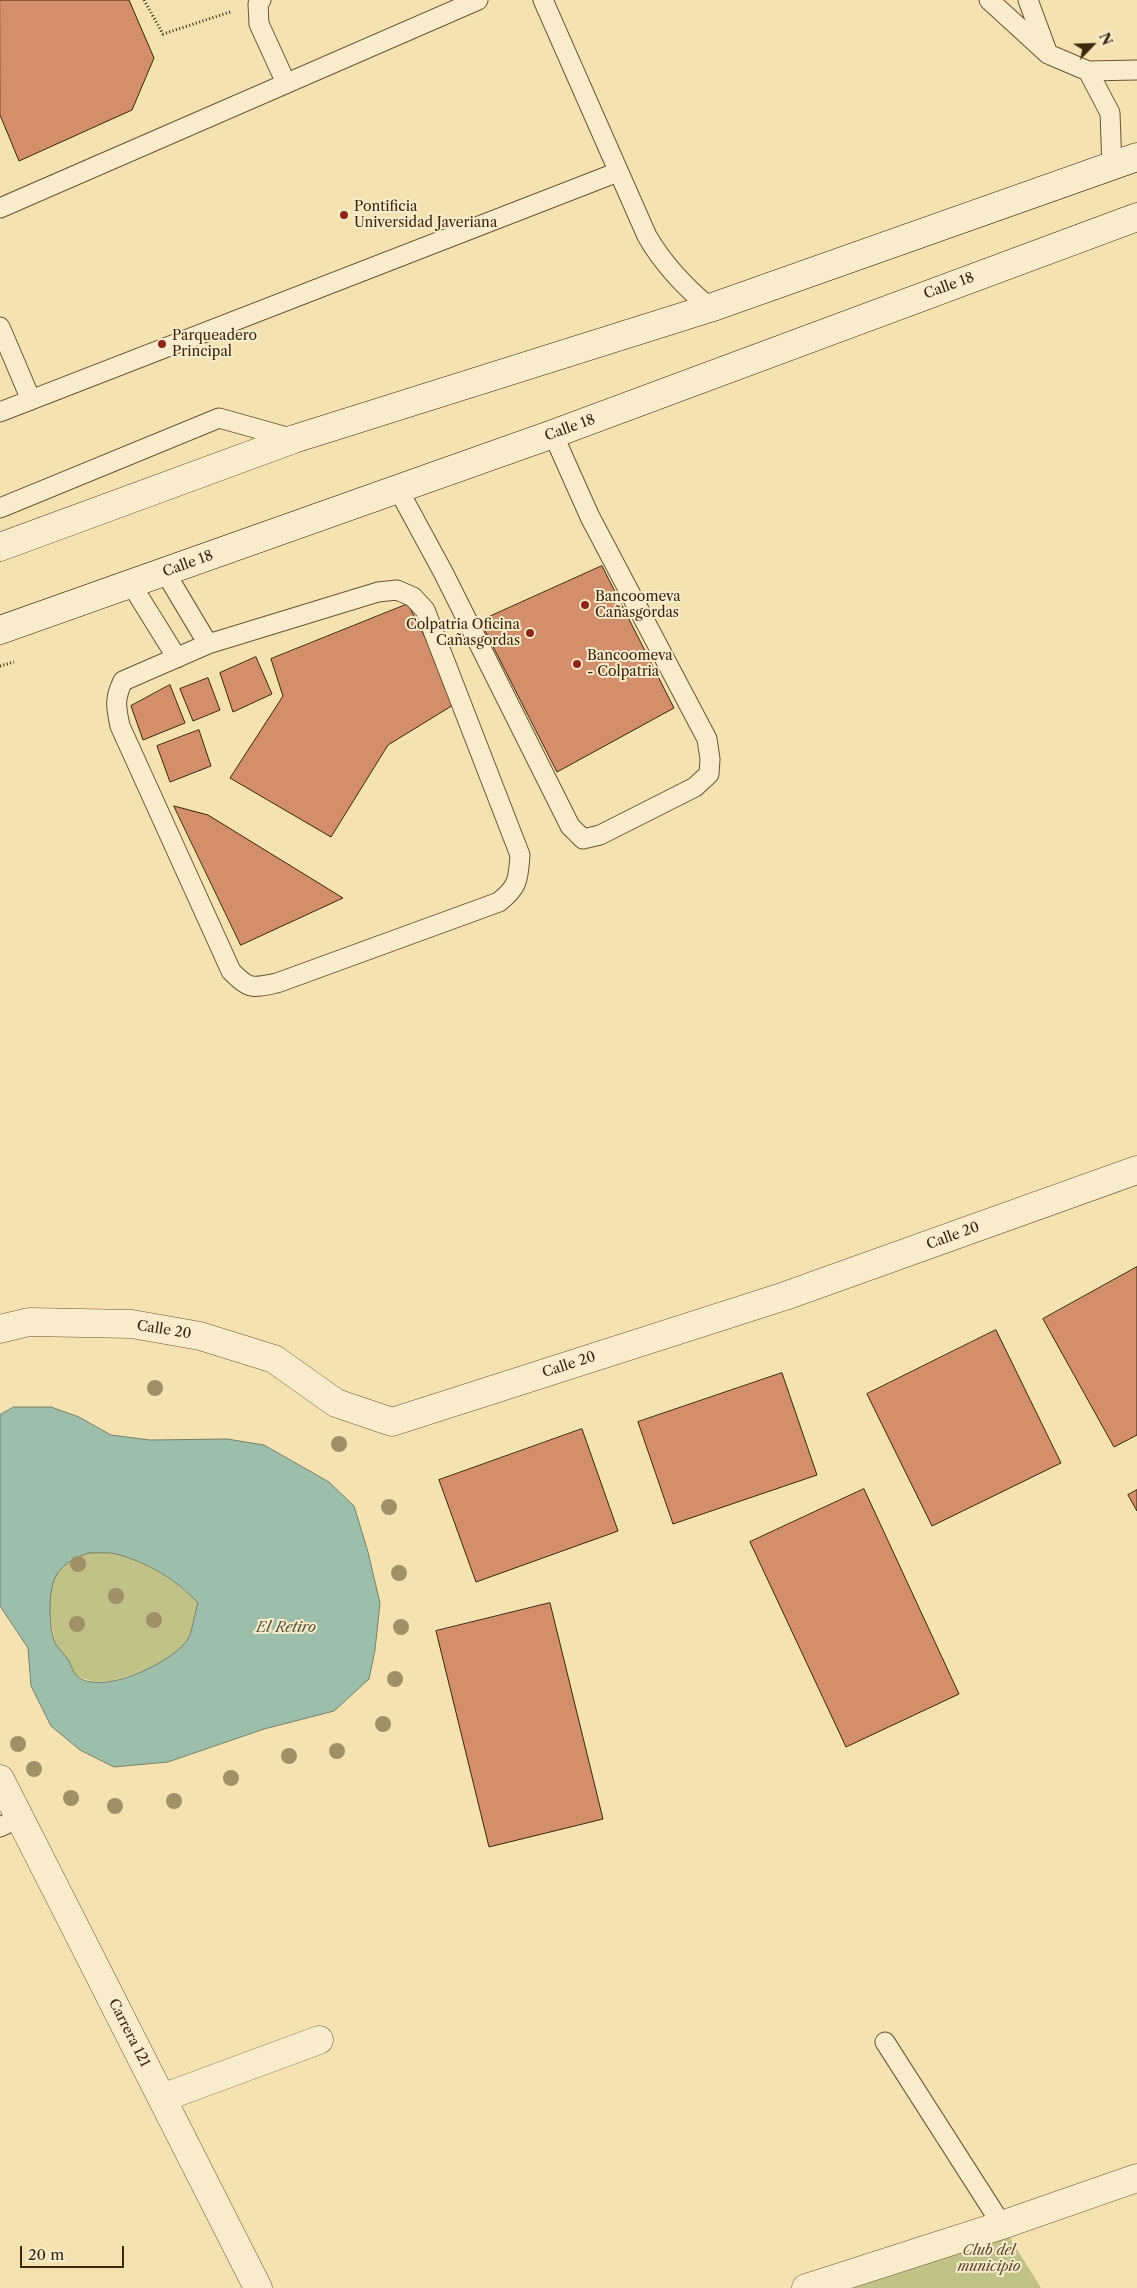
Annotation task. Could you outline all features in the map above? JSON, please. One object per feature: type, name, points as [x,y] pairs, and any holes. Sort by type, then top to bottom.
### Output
[{"type":"main road","points":[[0,547],[294,439],[710,308],[1125,162]]},
{"type":"main road","name":"Calle 18","points":[[4,624],[166,572],[553,434],[1137,217]]},
{"type":"main road","name":"Calle 20","points":[[0,1329],[29,1322],[132,1324],[200,1336],[274,1359],[336,1403],[392,1422],[785,1296],[1137,1170]]},
{"type":"main road","name":"Carrera 121","points":[[0,1778],[10,1822],[162,2098],[258,2288]]},
{"type":"main road","points":[[162,2098],[319,2040]]},
{"type":"main road","points":[[806,2288],[1002,2225],[1137,2178]]},
{"type":"lane","points":[[0,208],[478,0]]},
{"type":"lane","points":[[543,0],[643,229],[656,252],[689,290],[710,308]]},
{"type":"lane","points":[[989,0],[1048,54],[1088,71],[1137,70]]},
{"type":"lane","points":[[1028,0],[1048,54]]},
{"type":"lane","points":[[260,2],[259,24],[286,84]]},
{"type":"lane","points":[[1088,71],[1110,113],[1125,162]]},
{"type":"lane","points":[[0,412],[618,172]]},
{"type":"lane","points":[[0,327],[31,400]]},
{"type":"lane","points":[[0,508],[219,418],[294,439]]},
{"type":"lane","points":[[398,489],[443,572],[570,826],[583,839],[600,835],[695,786],[709,774],[710,759],[707,739],[590,517],[553,434]]},
{"type":"lane","points":[[166,572],[208,644]]},
{"type":"lane","points":[[131,584],[177,658]]},
{"type":"lane","points":[[397,590],[414,597],[425,610],[520,855],[518,878],[513,891],[499,902],[277,983],[256,987],[244,985],[231,971],[120,726],[115,705],[123,681],[177,658],[208,644],[378,592],[397,590]]},
{"type":"lane","points":[[884,2042],[1002,2225]]},
{"type":"path","points":[[144,0],[163,34],[260,2]]},
{"type":"green space","points":[[89,1553],[114,1553],[140,1562],[171,1580],[198,1603],[189,1639],[172,1656],[154,1668],[111,1681],[94,1682],[76,1676],[55,1642],[50,1616],[50,1589],[56,1573],[72,1559]]},
{"type":"green space","name":"Club del municipio","points":[[1002,2225],[1041,2288],[806,2288]]},
{"type":"water","name":"El Retiro","points":[[14,1407],[51,1407],[79,1417],[111,1435],[150,1440],[227,1439],[264,1445],[329,1482],[354,1506],[368,1552],[380,1603],[375,1650],[369,1679],[334,1711],[264,1729],[168,1762],[114,1767],[80,1750],[51,1726],[31,1686],[28,1648],[0,1606],[0,1415]],"holes":[[[89,1553],[117,1554],[140,1562],[171,1579],[198,1603],[188,1639],[180,1648],[152,1667],[135,1675],[117,1680],[87,1681],[75,1674],[69,1661],[55,1643],[50,1617],[50,1598],[54,1580],[63,1567],[70,1561]]]},
{"type":"building","points":[[0,0],[129,0],[154,58],[132,110],[19,161],[0,115]]},
{"type":"building","name":"Bancoomeva - Colpatria","points":[[602,566],[674,708],[557,772],[480,621]]},
{"type":"building","points":[[408,604],[458,702],[388,745],[331,837],[230,778],[283,696],[271,659]]},
{"type":"building","points":[[256,657],[272,694],[233,712],[220,673]]},
{"type":"building","points":[[208,678],[220,710],[193,721],[180,689]]},
{"type":"building","points":[[170,685],[185,723],[143,740],[131,706]]},
{"type":"building","points":[[199,730],[211,766],[170,782],[157,746]]},
{"type":"building","points":[[174,806],[208,815],[343,898],[241,945]]},
{"type":"building","points":[[1137,1267],[1137,1435],[1114,1447],[1043,1319]]},
{"type":"building","points":[[996,1330],[1061,1463],[932,1526],[867,1394]]},
{"type":"building","points":[[782,1373],[817,1475],[673,1524],[638,1422]]},
{"type":"building","points":[[582,1429],[618,1531],[476,1582],[439,1480]]},
{"type":"building","points":[[864,1489],[959,1694],[846,1747],[750,1542]]},
{"type":"building","points":[[1137,1490],[1137,1511],[1128,1495]]},
{"type":"building","points":[[550,1603],[603,1819],[489,1847],[436,1631]]},
{"type":"place","name":"Pontificia Universidad Javeriana","points":[[344,215]]},
{"type":"place","name":"Parqueadero Principal","points":[[162,344]]},
{"type":"place","name":"Bancoomeva Cañasgordas","points":[[585,605]]},
{"type":"place","name":"Colpatria Oficina Cañasgordas","points":[[530,633]]},
{"type":"place","name":"Bancoomeva - Colpatria","points":[[577,664]]}]
